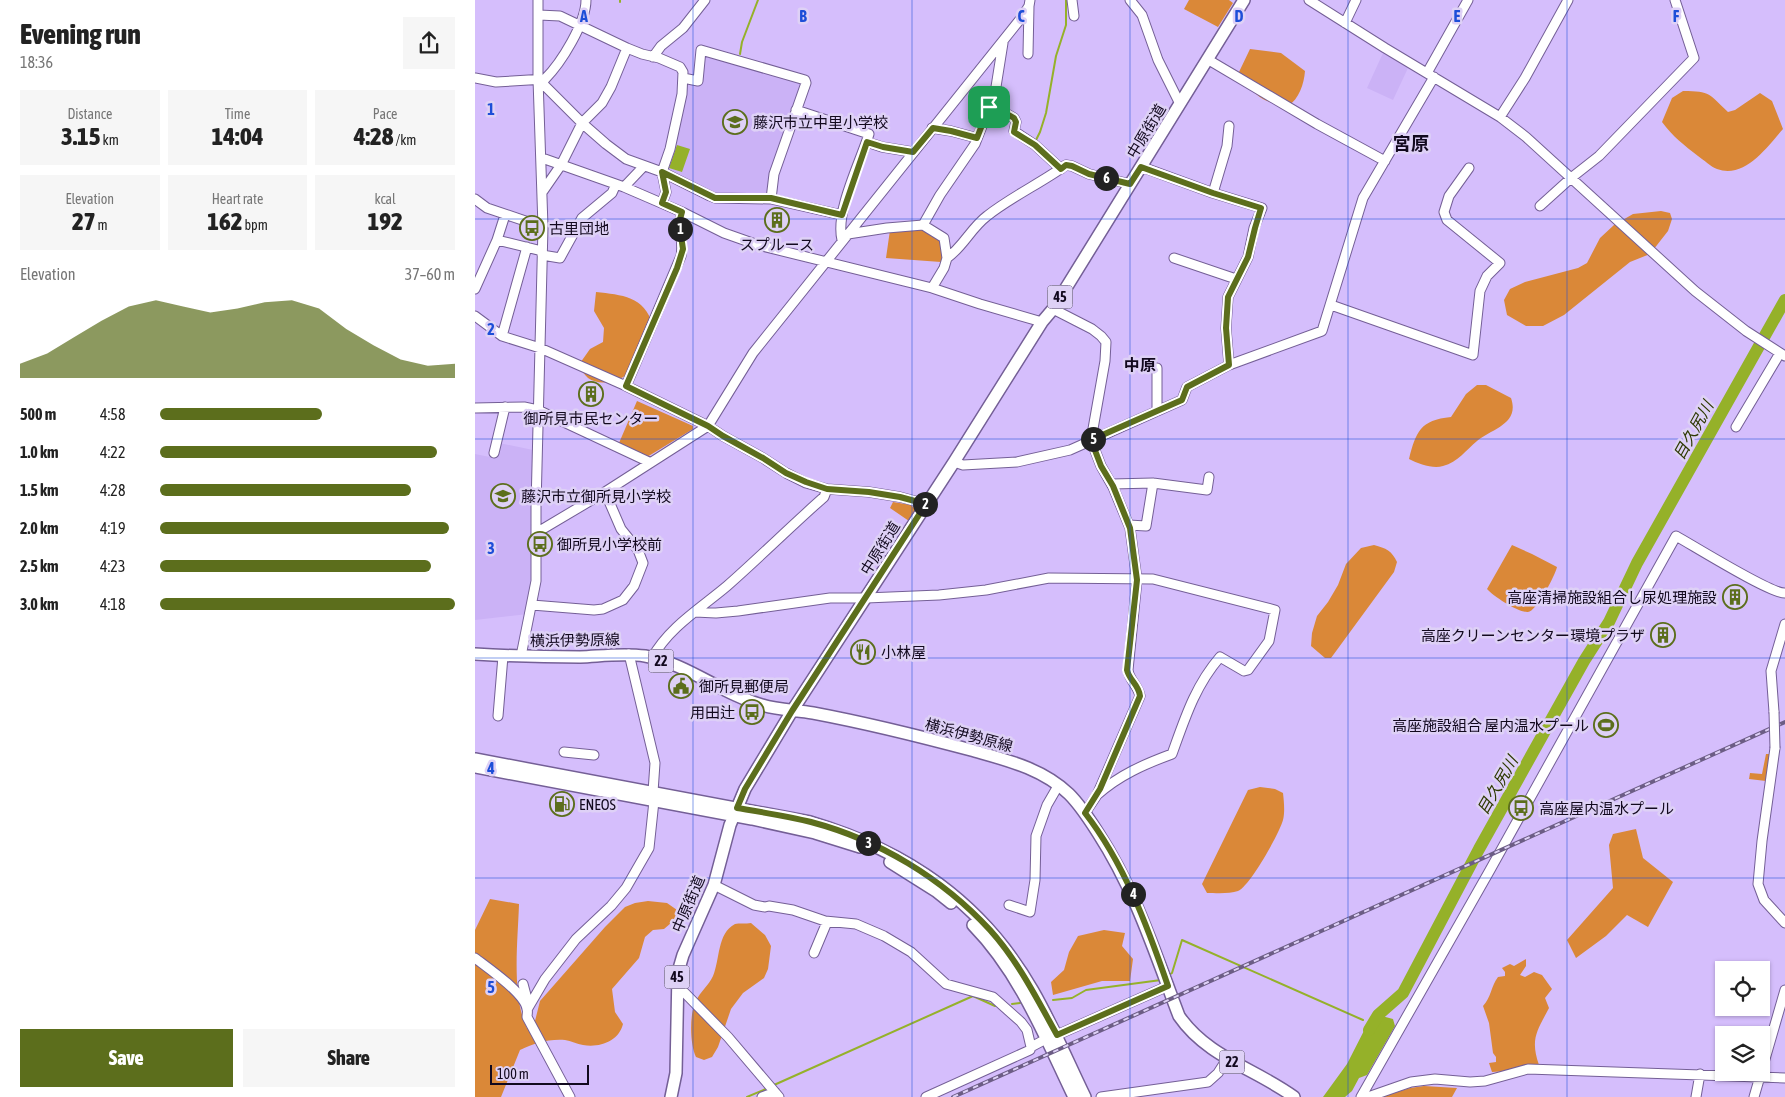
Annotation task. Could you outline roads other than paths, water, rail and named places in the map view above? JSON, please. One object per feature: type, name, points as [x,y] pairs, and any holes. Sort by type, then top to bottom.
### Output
[{"type":"main road","name":"中原街道","points":[[671,1097],[676,1073],[678,972],[683,955],[714,885],[735,812],[745,789],[792,711],[955,462],[1042,322],[1053,309],[1244,0]]},
{"type":"main road","name":"横浜伊勢原線","points":[[475,654],[503,656],[629,654],[652,658],[676,666],[749,701],[765,706],[851,721],[948,743],[1001,757],[1027,767],[1069,794],[1085,813],[1103,841],[1131,890],[1179,1016],[1187,1028],[1200,1040],[1227,1059],[1294,1097]]},
{"type":"main road","points":[[475,759],[735,812],[809,822],[839,831],[899,858],[938,882],[963,903],[990,931],[1013,960],[1033,990],[1074,1097]]},
{"type":"main road","points":[[475,767],[653,796]]},
{"type":"main road","points":[[1052,1037],[1085,1097]]},
{"type":"street","points":[[521,656],[536,581],[543,227],[538,0]]},
{"type":"street","points":[[475,78],[496,82],[545,79],[554,68],[580,24],[586,0]]},
{"type":"street","points":[[653,57],[661,46],[683,28],[705,0]]},
{"type":"street","points":[[1072,0],[1074,16]]},
{"type":"street","points":[[1130,0],[1142,15],[1158,60],[1180,104]]},
{"type":"street","points":[[1309,0],[1500,117],[1526,137],[1695,291],[1719,311],[1781,353],[1736,427]]},
{"type":"street","points":[[1345,23],[1356,0]]},
{"type":"street","points":[[955,462],[963,465],[1017,462],[1070,450],[1182,400],[1187,387],[1229,365],[1322,331],[1363,198],[1385,161],[1468,0]]},
{"type":"street","points":[[1500,117],[1525,78],[1568,0]]},
{"type":"street","points":[[1540,206],[1599,156],[1694,58],[1675,0]]},
{"type":"street","points":[[536,532],[605,492],[649,462],[708,426],[753,352],[1003,41],[1030,3]]},
{"type":"street","points":[[1028,54],[1030,3]]},
{"type":"street","points":[[539,15],[560,16],[627,48],[680,67],[683,72],[681,94],[671,144],[662,172],[666,192],[662,203]]},
{"type":"street","points":[[923,225],[940,195],[967,158],[977,138],[995,93],[1003,41]]},
{"type":"street","points":[[543,191],[561,165],[583,124],[601,103],[611,87],[627,48]]},
{"type":"street","points":[[683,78],[698,81],[701,50],[805,80],[806,83],[774,174],[771,198]]},
{"type":"street","points":[[1207,59],[1317,124],[1385,161]]},
{"type":"street","points":[[539,79],[583,124],[626,158],[662,172],[715,198],[771,198],[842,215]]},
{"type":"street","points":[[989,107],[1000,110],[1014,118],[1016,122],[1014,132],[1035,145],[1061,169]]},
{"type":"street","points":[[797,110],[869,134],[842,215],[841,227],[845,237]]},
{"type":"street","points":[[1213,193],[1227,146],[1229,126]]},
{"type":"street","points":[[933,128],[977,138]]},
{"type":"street","points":[[867,142],[913,152]]},
{"type":"street","points":[[541,158],[662,203],[723,233],[745,241],[932,288],[1042,322]]},
{"type":"street","points":[[947,258],[956,252],[976,225],[988,214],[1066,165],[1089,174],[1130,184]]},
{"type":"street","points":[[497,240],[527,247],[560,258],[582,218],[644,166]]},
{"type":"street","points":[[1141,167],[1261,208],[1248,257],[1228,297],[1226,328],[1229,365]]},
{"type":"street","points":[[1331,305],[1473,355],[1480,291],[1487,276],[1500,263],[1447,220],[1444,212],[1449,196],[1469,168]]},
{"type":"street","points":[[475,199],[487,208],[543,227]]},
{"type":"street","points":[[626,386],[681,256],[683,245],[679,223],[682,212]]},
{"type":"street","points":[[475,289],[497,240],[505,215]]},
{"type":"street","points":[[845,237],[887,228],[923,225],[944,238],[947,258],[944,268],[932,288]]},
{"type":"street","points":[[502,336],[527,247]]},
{"type":"street","points":[[1174,258],[1236,278]]},
{"type":"street","points":[[1053,309],[1092,329],[1106,342],[1105,361],[1091,440],[1129,525],[1137,580],[1127,670],[1128,676],[1137,685],[1140,696],[1097,795],[1085,813]]},
{"type":"street","points":[[475,316],[502,336],[540,348],[626,386],[708,426],[786,473],[806,482],[827,489],[869,492],[926,504]]},
{"type":"street","points":[[1157,368],[1157,412]]},
{"type":"street","points":[[475,408],[505,406],[538,410],[649,462]]},
{"type":"street","points":[[494,453],[505,406]]},
{"type":"street","points":[[1112,484],[1153,483],[1207,490],[1209,477]]},
{"type":"street","points":[[1129,525],[1146,526],[1153,483]]},
{"type":"street","points":[[652,658],[658,647],[824,497],[827,489]]},
{"type":"street","points":[[532,605],[594,610],[623,600],[635,586],[643,565],[642,556],[621,529],[605,492]]},
{"type":"street","points":[[1361,1097],[1676,536],[1761,584],[1778,593],[1785,594]]},
{"type":"street","points":[[695,612],[738,611],[830,598],[939,595],[986,590],[1049,578],[1153,579],[1275,610],[1269,641],[1248,670],[1244,670],[1220,657],[1208,671],[1197,688],[1190,704],[1172,754],[1136,768],[1097,795]]},
{"type":"street","points":[[1785,624],[1771,671],[1775,748],[1762,841],[1759,884],[1764,900],[1785,923]]},
{"type":"street","points":[[527,1008],[545,979],[576,939],[611,906],[626,888],[649,848],[655,763],[629,654]]},
{"type":"street","points":[[498,716],[503,656]]},
{"type":"street","points":[[564,752],[594,755]]},
{"type":"street","points":[[1009,905],[1030,912],[1035,880],[1036,836],[1047,805],[1058,786]]},
{"type":"street","points":[[714,885],[754,905],[793,910],[827,922],[856,924],[884,936],[911,952],[946,984],[993,997],[1021,1022],[1027,1030],[1031,1047]]},
{"type":"street","points":[[814,953],[827,922]]},
{"type":"street","points":[[475,958],[511,985],[527,1008]]},
{"type":"street","points":[[926,1097],[1029,1050],[1031,1047],[1166,980]]},
{"type":"street","points":[[523,984],[528,1002],[527,1017],[571,1097]]},
{"type":"street","points":[[677,985],[728,1037],[774,1091],[762,1097]]},
{"type":"street","points":[[1770,1044],[1785,990]]},
{"type":"street","points":[[1101,1097],[1208,1082],[1218,1073],[1227,1059]]},
{"type":"street","points":[[1368,1097],[1411,1082],[1435,1079],[1470,1082],[1485,1081],[1528,1069],[1715,1074]]},
{"type":"street","points":[[1696,1097],[1700,1074]]},
{"type":"street","points":[[1770,1077],[1785,1078]]},
{"type":"street","points":[[1754,1097],[1759,1081]]},
{"type":"waterway","points":[[740,54],[742,42],[758,0]]},
{"type":"waterway","points":[[1035,142],[1046,113],[1056,56],[1066,25],[1066,0]]},
{"type":"waterway","name":"目久尻川","points":[[1369,1030],[1378,1015],[1403,993],[1479,849],[1584,661],[1609,622],[1637,563],[1785,300]]},
{"type":"waterway","points":[[1169,975],[1172,973],[1182,940],[1363,1020]]},
{"type":"waterway","points":[[1053,1000],[1072,998],[1086,990],[1161,980]]},
{"type":"waterway","points":[[774,1085],[973,996],[995,1006]]},
{"type":"waterway","points":[[1012,1004],[1020,1003]]},
{"type":"waterway","points":[[747,1097],[768,1088]]},
{"type":"railway","points":[[953,1097],[1785,722]]},
{"type":"place","name":"藤沢市立中里小学校","points":[[735,122]]},
{"type":"place","name":"スプルース","points":[[777,220]]},
{"type":"place","name":"古里団地","points":[[532,228]]},
{"type":"place","name":"御所見市民センター","points":[[591,394]]},
{"type":"place","name":"藤沢市立御所見小学校","points":[[503,496]]},
{"type":"place","name":"御所見小学校前","points":[[540,544]]},
{"type":"place","name":"高座清掃施設組合し尿処理施設","points":[[1735,597]]},
{"type":"place","name":"高座クリーンセンター環境プラザ","points":[[1663,635]]},
{"type":"place","name":"小林屋","points":[[863,652]]},
{"type":"place","name":"御所見郵便局","points":[[681,686]]},
{"type":"place","name":"用田辻","points":[[752,712]]},
{"type":"place","name":"高座施設組合 屋内温水プール","points":[[1606,725]]},
{"type":"place","name":"ENEOS","points":[[562,804]]},
{"type":"place","name":"高座屋内温水プール","points":[[1521,808]]},
{"type":"district","name":"宮原","points":[[1411,143]]},
{"type":"district","name":"中原","points":[[1140,365]]}]
